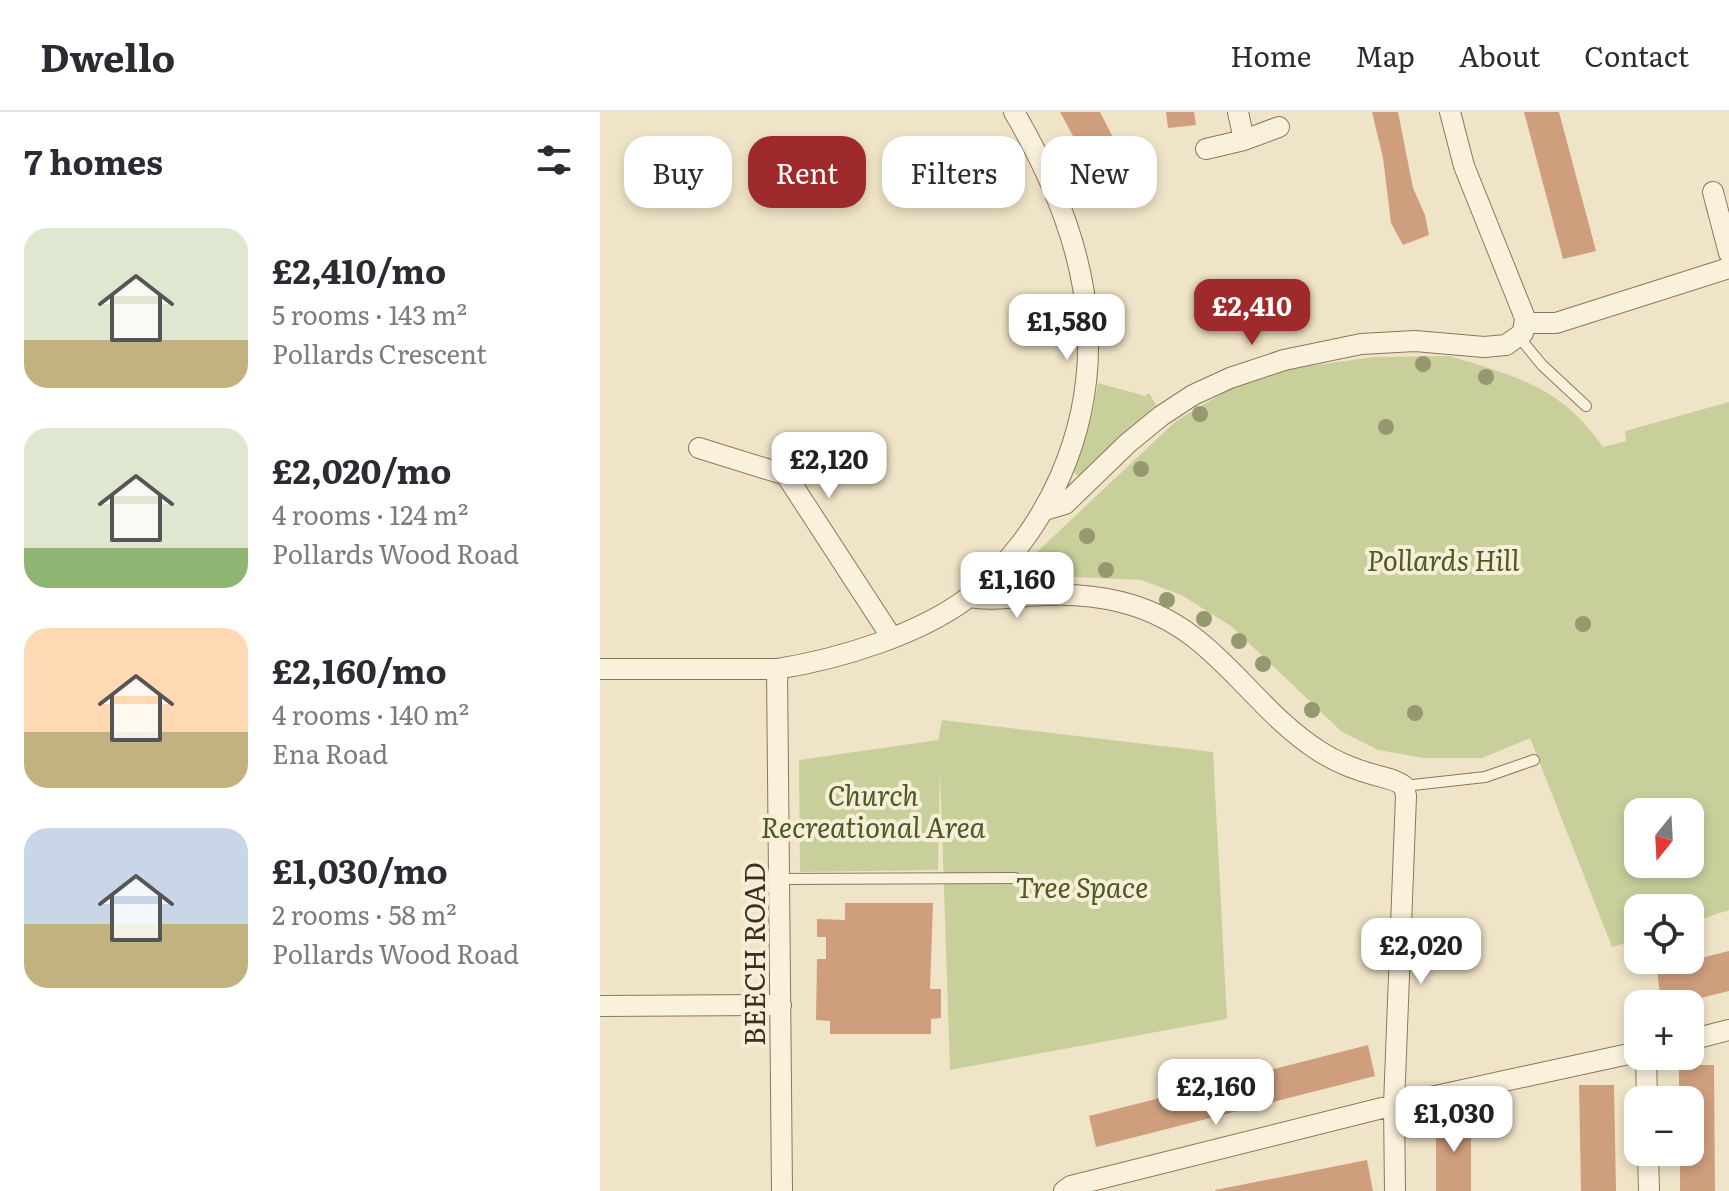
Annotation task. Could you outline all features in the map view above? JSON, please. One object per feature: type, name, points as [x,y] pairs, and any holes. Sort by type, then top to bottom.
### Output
[{"type":"street","points":[[600,669],[777,669],[801,665],[892,638],[936,619],[969,597],[1020,548],[1045,510],[1067,461],[1084,404],[1089,372],[1087,322],[1077,262],[1059,200],[1014,112]]},
{"type":"street","points":[[1238,112],[1244,140]]},
{"type":"street","points":[[1450,112],[1464,166],[1521,304],[1522,330]]},
{"type":"street","points":[[1206,149],[1279,127]]},
{"type":"street","points":[[1713,192],[1729,253]]},
{"type":"street","points":[[1045,510],[1065,504],[1120,450],[1161,416],[1193,395],[1230,378],[1284,360],[1361,344],[1415,341],[1497,347],[1511,343],[1522,330],[1556,323],[1729,268]]},
{"type":"street","points":[[699,448],[786,475],[892,638]]},
{"type":"street","points":[[969,597],[989,601],[1048,595],[1086,596],[1125,603],[1152,614],[1179,626],[1206,645],[1291,729],[1322,753],[1404,786],[1394,1105],[1395,1191]]},
{"type":"street","name":"BEECH ROAD","points":[[777,669],[782,1191]]},
{"type":"street","points":[[600,1006],[781,1005]]},
{"type":"street","points":[[1704,1036],[1729,1030]]},
{"type":"street","points":[[1064,1191],[1071,1186],[1394,1105],[1624,1055]]},
{"type":"street","points":[[1648,1166],[1649,1191]]},
{"type":"lane","points":[[1522,330],[1542,365],[1586,406]]},
{"type":"lane","points":[[1404,786],[1485,777],[1534,760]]},
{"type":"lane","points":[[780,879],[1015,878]]},
{"type":"green space","name":"Pollards Hill","points":[[1449,356],[1536,386],[1571,410],[1603,447],[1626,441],[1625,431],[1729,402],[1729,910],[1704,918],[1704,894],[1624,894],[1624,943],[1612,947],[1530,738],[1482,758],[1424,758],[1378,750],[1342,732],[1231,626],[1181,595],[1141,580],[1074,577],[1034,586],[1025,580],[1022,566],[1176,421],[1234,386],[1294,368],[1374,357]]},
{"type":"green space","points":[[1098,383],[1145,396],[1149,393],[1156,405],[1079,477],[1074,472],[1093,411]]},
{"type":"green space","name":"Tree Space","points":[[942,720],[1213,752],[1227,1019],[950,1070],[940,770],[938,870],[800,872],[799,760],[938,740]]},
{"type":"building","points":[[1060,112],[1100,112],[1112,136],[1073,136]]},
{"type":"building","points":[[1166,112],[1194,112],[1196,125],[1168,128]]},
{"type":"building","points":[[1372,112],[1398,112],[1413,188],[1425,215],[1429,235],[1403,245],[1391,223],[1383,158]]},
{"type":"building","points":[[1524,112],[1559,112],[1596,251],[1563,259]]},
{"type":"building","points":[[845,903],[933,903],[930,989],[941,989],[941,1018],[931,1019],[931,1034],[830,1034],[830,1021],[816,1020],[817,959],[826,959],[826,937],[817,937],[817,919],[845,920]]},
{"type":"building","points":[[1729,951],[1729,991],[1704,997],[1704,990],[1659,990],[1658,974],[1704,974],[1704,957]]},
{"type":"building","points":[[1368,1045],[1375,1076],[1096,1147],[1089,1116]]},
{"type":"building","points":[[1704,1065],[1714,1065],[1715,1191],[1680,1191],[1680,1166],[1704,1166],[1704,1086],[1679,1086],[1679,1070],[1704,1070]]},
{"type":"building","points":[[1579,1085],[1614,1085],[1616,1191],[1581,1191]]},
{"type":"building","points":[[1436,1118],[1471,1118],[1471,1191],[1436,1191]]},
{"type":"building","points":[[1367,1160],[1373,1191],[1215,1191],[1215,1190]]},
{"type":"park label","name":"Church Recreational Area","points":[[873,810]]}]
